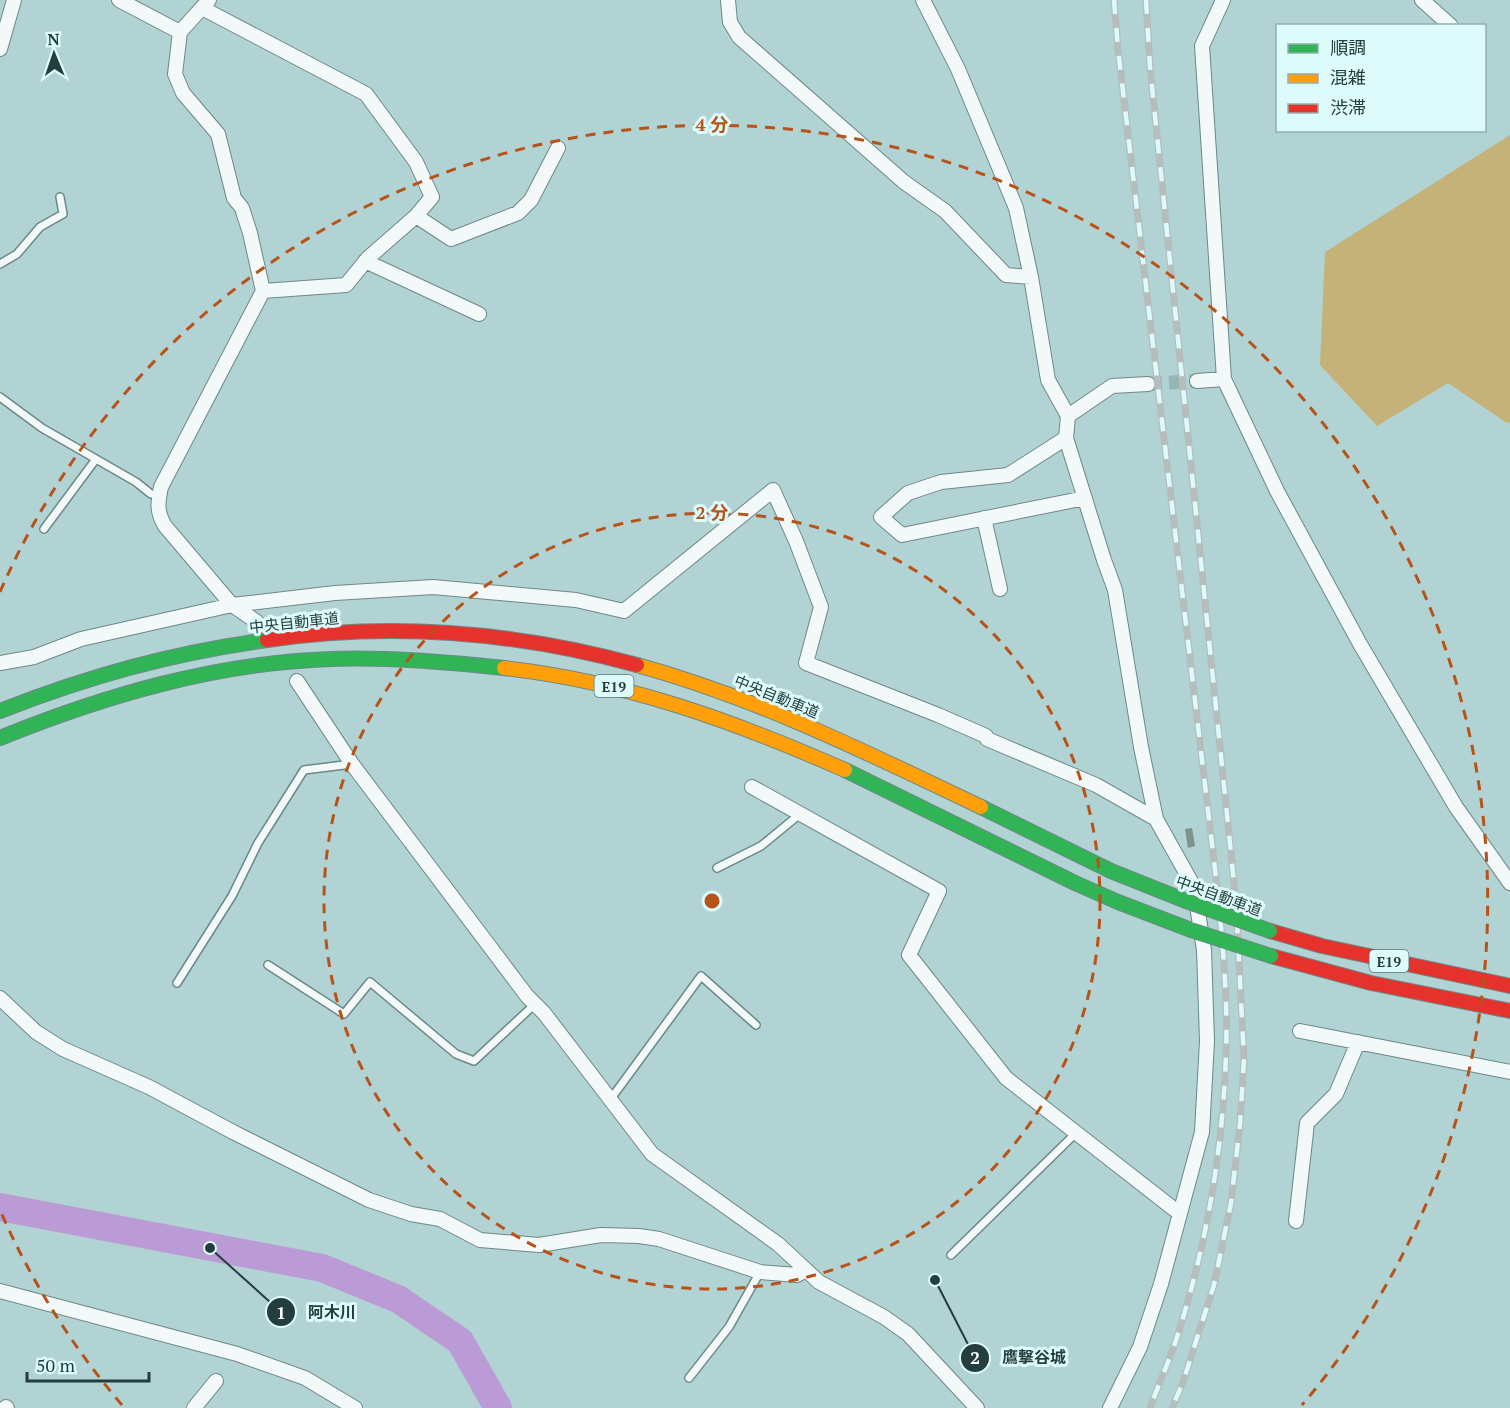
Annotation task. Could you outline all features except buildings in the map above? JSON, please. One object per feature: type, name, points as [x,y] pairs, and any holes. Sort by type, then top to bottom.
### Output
[{"type":"highway","name":"中央自動車道","points":[[0,711],[128,667],[179,654],[285,637],[355,632],[454,633],[599,655],[698,683],[772,710],[1004,818],[1119,875],[1186,901],[1270,931],[1332,949],[1510,986]]},
{"type":"highway","name":"E19","points":[[0,738],[97,702],[204,675],[267,664],[330,659],[424,660],[525,669],[611,686],[692,709],[770,738],[848,771],[1110,899],[1191,930],[1271,956],[1371,983],[1510,1011]]},
{"type":"street","points":[[0,49],[14,0]]},
{"type":"street","points":[[119,0],[180,32]]},
{"type":"street","points":[[728,0],[730,22],[739,37],[904,182],[945,211],[1006,275],[1031,277]]},
{"type":"street","points":[[923,0],[958,69],[1016,208],[1031,277],[1048,381],[1068,416],[1066,438],[1115,590],[1141,747],[1156,819],[1194,887],[1204,950],[1207,1041],[1202,1132],[1161,1284],[1140,1347],[1110,1408]]},
{"type":"street","points":[[1223,0],[1202,46],[1224,379],[1277,491],[1360,644],[1456,807],[1510,883]]},
{"type":"street","points":[[1422,0],[1449,24]]},
{"type":"street","points":[[257,622],[232,605],[165,526],[157,505],[161,486],[263,291],[250,233],[242,208],[234,198],[218,134],[183,93],[175,74],[180,32],[205,4],[366,93],[416,162],[432,197],[416,216],[366,261],[346,285],[263,291]]},
{"type":"street","points":[[416,216],[451,239],[518,213],[531,200],[558,148]]},
{"type":"street","points":[[366,261],[479,314]]},
{"type":"street","points":[[1197,381],[1224,379]]},
{"type":"street","points":[[1068,416],[1112,386],[1148,384]]},
{"type":"street","points":[[1066,438],[1008,475],[941,482],[908,493],[881,516],[902,536],[1085,498]]},
{"type":"street","points":[[0,663],[34,657],[81,639],[232,605],[335,593],[434,587],[576,600],[624,611],[773,490],[821,607],[806,663],[938,715],[986,736],[987,739],[1096,785],[1156,819]]},
{"type":"street","points":[[984,518],[1000,589]]},
{"type":"street","points":[[297,681],[352,764],[652,1154],[778,1244],[828,1288],[891,1321],[908,1334],[977,1408]]},
{"type":"street","points":[[752,787],[939,891],[909,955],[1006,1078],[1179,1213]]},
{"type":"street","points":[[0,998],[36,1032],[63,1049],[149,1087],[369,1200],[411,1214],[440,1219],[480,1240],[539,1245],[592,1236],[639,1236],[659,1239],[760,1272],[797,1275],[806,1270]]},
{"type":"street","points":[[1300,1031],[1510,1072]]},
{"type":"street","points":[[1296,1221],[1306,1123],[1336,1094],[1358,1042]]},
{"type":"street","points":[[0,1291],[237,1354],[305,1378],[355,1408]]},
{"type":"street","points":[[194,1408],[216,1381]]},
{"type":"lane","points":[[0,264],[17,254],[40,227],[63,214],[60,197]]},
{"type":"lane","points":[[0,397],[42,428],[136,482],[151,494],[159,495]]},
{"type":"lane","points":[[44,529],[96,459]]},
{"type":"lane","points":[[177,983],[232,896],[258,843],[304,771],[352,764]]},
{"type":"lane","points":[[717,868],[761,846],[800,814]]},
{"type":"lane","points":[[268,965],[344,1014],[370,982],[456,1054],[474,1061],[535,1004]]},
{"type":"lane","points":[[610,1101],[701,976],[756,1025]]},
{"type":"lane","points":[[951,1255],[1076,1133]]},
{"type":"lane","points":[[689,1378],[729,1328],[760,1272]]},
{"type":"shaded area","points":[[1510,135],[1510,422],[1507,423],[1448,383],[1377,426],[1320,365],[1325,252]]},
{"type":"waterway","points":[[0,1207],[322,1268],[398,1299],[460,1341],[498,1408]]},
{"type":"tunnel","points":[[1148,384],[1197,381]]},
{"type":"railway","points":[[1114,0],[1218,895],[1226,1014],[1224,1089],[1212,1194],[1189,1297],[1179,1331],[1150,1408]]},
{"type":"railway","points":[[1146,0],[1150,67],[1236,902],[1244,1059],[1240,1124],[1231,1203],[1214,1285],[1183,1382],[1172,1408]]},
{"type":"traffic: fast","points":[[0,711],[33,698],[131,667],[232,645],[267,640]]},
{"type":"traffic: fast","points":[[0,738],[121,695],[204,674],[246,667],[331,659],[374,659],[418,660],[504,668]]},
{"type":"traffic: fast","points":[[845,770],[1075,883],[1191,930]]},
{"type":"traffic: fast","points":[[981,807],[1111,871],[1186,901]]},
{"type":"traffic: fast","points":[[1186,901],[1270,931]]},
{"type":"traffic: fast","points":[[1191,930],[1271,956]]},
{"type":"traffic: slow","points":[[637,665],[682,678],[769,710],[981,807]]},
{"type":"traffic: slow","points":[[504,668],[549,674],[636,693],[721,720],[845,770]]},
{"type":"traffic: jam","points":[[267,640],[360,632],[453,633],[545,645],[637,665]]},
{"type":"traffic: jam","points":[[1270,931],[1322,946],[1510,986]]},
{"type":"traffic: jam","points":[[1271,956],[1371,983],[1510,1011]]},
{"type":"place","name":"阿木川","points":[[210,1248]]},
{"type":"place","name":"鷹撃谷城","points":[[935,1280]]}]
